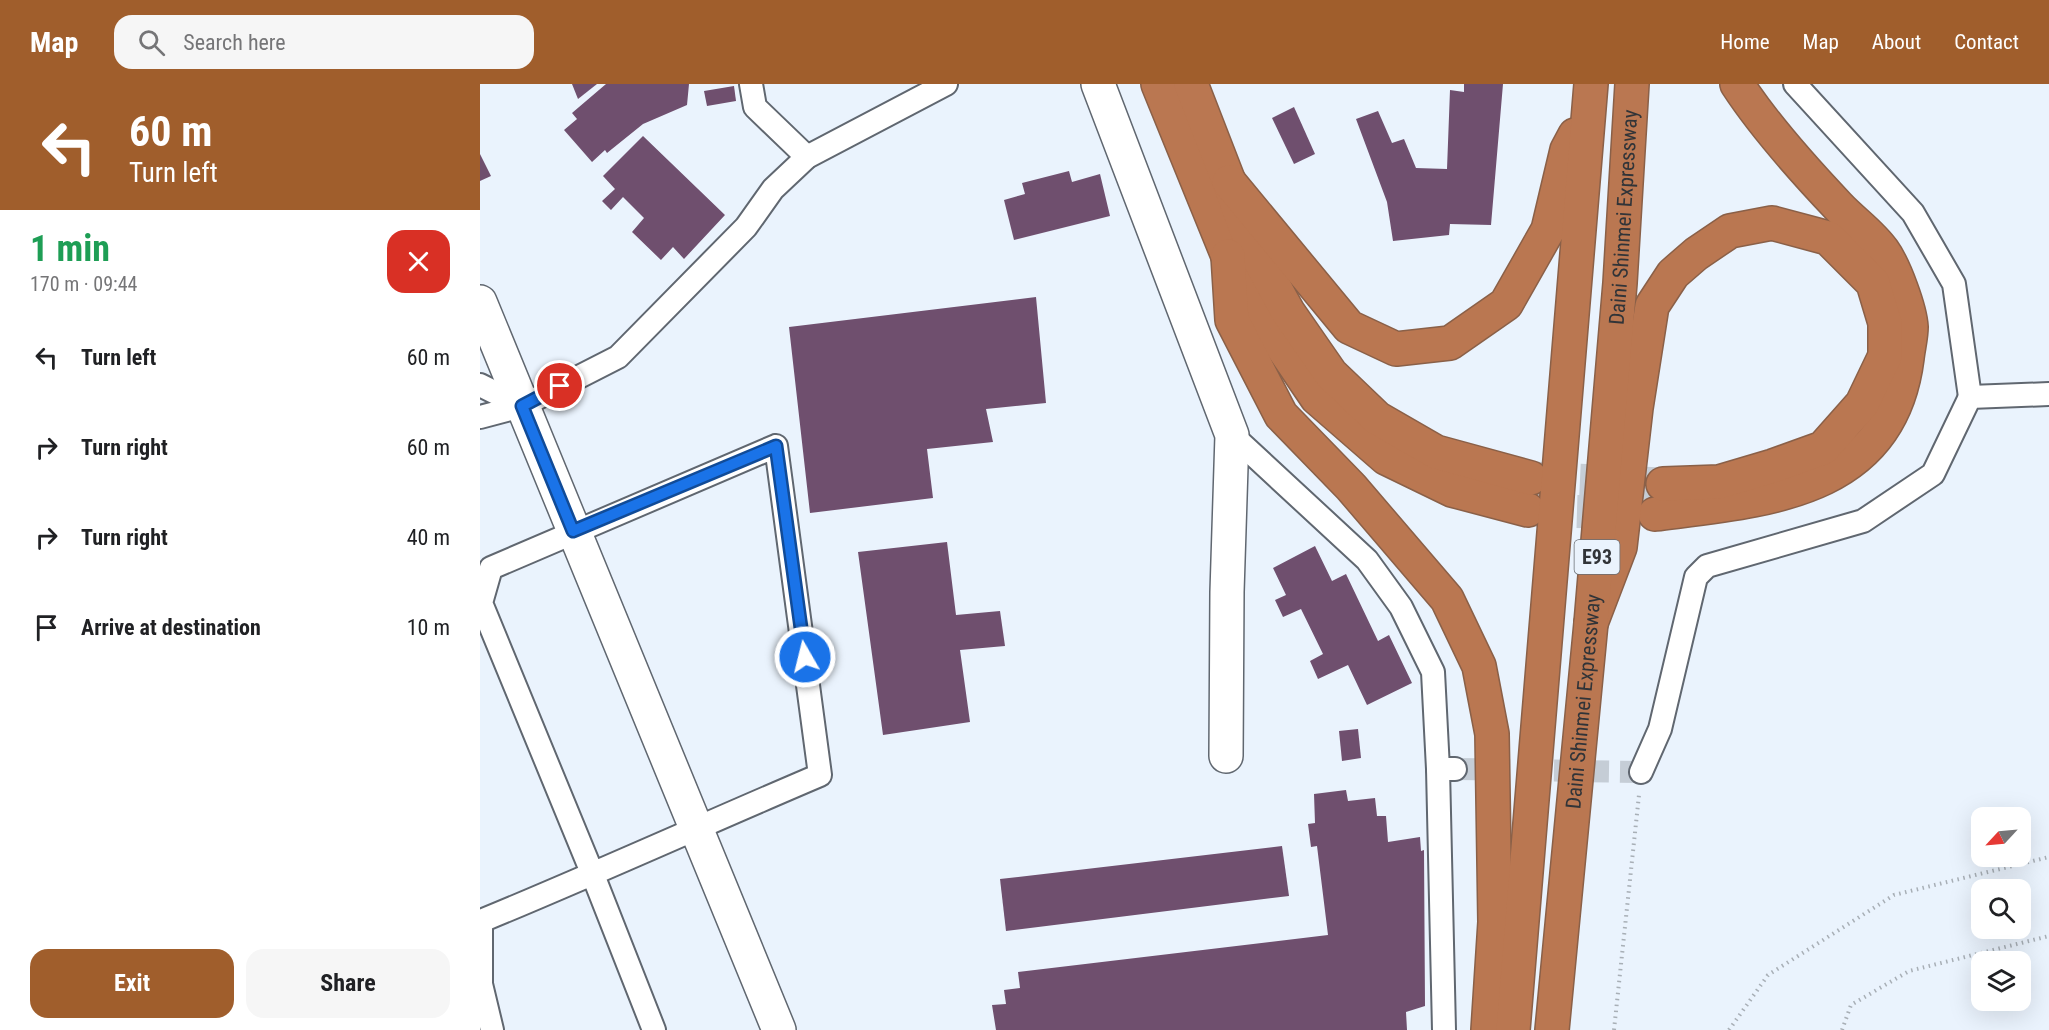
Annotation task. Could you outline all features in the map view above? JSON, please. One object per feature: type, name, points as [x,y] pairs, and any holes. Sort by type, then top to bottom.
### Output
[{"type":"highway","points":[[1158,84],[1228,256],[1270,329],[1317,398],[1386,458],[1452,490],[1529,494],[1436,452],[1377,418],[1331,374],[1288,312],[1253,248],[1193,90]]},
{"type":"highway","name":"Daini Shinmei Expressway","points":[[1552,1030],[1591,623],[1620,283],[1632,84]]},
{"type":"highway","points":[[1591,623],[1620,548],[1636,408],[1652,306],[1673,274],[1696,254],[1730,231],[1772,223],[1828,238],[1873,283],[1885,323],[1885,356],[1862,404],[1823,448],[1773,466],[1659,499],[1748,502],[1798,490],[1847,467],[1877,437],[1897,403],[1906,369],[1911,326],[1902,290],[1883,251],[1837,205],[1799,162],[1750,104],[1737,84]]},
{"type":"highway","points":[[1229,182],[1348,327],[1396,350],[1450,343],[1506,304],[1548,230],[1567,150],[1590,97]]},
{"type":"highway","name":"Daini Shinmei Expressway","points":[[1513,1030],[1590,97]]},
{"type":"highway","points":[[1228,256],[1232,320],[1281,415],[1351,487],[1447,598],[1479,666],[1492,734],[1494,922],[1488,1030]]},
{"type":"street","points":[[751,84],[755,107],[807,157]]},
{"type":"street","points":[[480,417],[522,406],[618,357],[746,227],[773,189],[807,157],[946,84]]},
{"type":"street","points":[[1098,84],[1232,435],[1227,592],[1226,756]]},
{"type":"street","points":[[1641,772],[1660,729],[1696,577],[1707,566],[1863,521],[1933,474],[1970,397],[1954,284],[1913,213],[1795,84]]},
{"type":"street","points":[[480,302],[779,1030]]},
{"type":"street","points":[[480,385],[522,406]]},
{"type":"street","points":[[1970,397],[2049,394]]},
{"type":"street","points":[[1232,435],[1367,560],[1401,607],[1433,672],[1446,769],[1444,1030]]},
{"type":"street","points":[[492,1030],[481,984],[482,921],[593,875],[695,828],[820,775],[776,446],[490,568],[481,603],[593,875],[654,1030]]},
{"type":"path","points":[[1614,1030],[1641,772]]},
{"type":"path","points":[[1729,1030],[1768,975],[1894,895],[2049,857]]},
{"type":"path","points":[[1842,1030],[1851,1005],[1909,970],[2049,936]]},
{"type":"building","points":[[572,84],[597,84],[578,99]]},
{"type":"building","points":[[606,84],[689,84],[687,105],[643,124],[607,153],[605,150],[592,162],[564,130],[577,119],[572,113]]},
{"type":"building","points":[[1464,84],[1503,84],[1491,225],[1450,224],[1449,235],[1393,241],[1387,202],[1356,119],[1378,111],[1392,143],[1404,139],[1416,168],[1447,169],[1450,90],[1464,92]]},
{"type":"building","points":[[734,86],[736,101],[707,106],[704,91]]},
{"type":"building","points":[[1294,107],[1315,154],[1294,164],[1272,118]]},
{"type":"building","points":[[643,136],[725,215],[684,259],[673,247],[661,260],[632,232],[644,218],[623,197],[611,210],[602,201],[615,189],[603,176]]},
{"type":"building","points":[[480,154],[491,176],[480,181]]},
{"type":"building","points":[[1069,171],[1072,182],[1100,174],[1110,216],[1014,240],[1004,200],[1025,194],[1022,183]]},
{"type":"building","points":[[1036,297],[1046,403],[986,409],[993,442],[927,449],[933,498],[810,513],[789,327]]},
{"type":"building","points":[[947,542],[956,615],[1000,611],[1005,646],[960,650],[970,722],[883,735],[858,552]]},
{"type":"building","points":[[1315,546],[1332,581],[1346,574],[1378,641],[1389,635],[1412,683],[1367,705],[1348,665],[1318,679],[1310,661],[1323,654],[1301,609],[1283,617],[1275,600],[1286,595],[1273,568]]},
{"type":"building","points":[[1358,729],[1361,758],[1342,761],[1339,731]]},
{"type":"building","points":[[1346,790],[1348,801],[1375,798],[1377,816],[1386,816],[1388,842],[1420,837],[1421,851],[1424,850],[1425,1006],[1406,1012],[1407,1030],[996,1030],[992,1005],[1006,1004],[1004,990],[1020,988],[1018,972],[1328,935],[1317,846],[1311,847],[1308,824],[1315,823],[1314,794]]},
{"type":"building","points":[[1282,846],[1289,896],[1006,931],[1000,879]]},
{"type":"tunnel","points":[[1531,478],[1663,484]]},
{"type":"tunnel","points":[[1528,510],[1629,513]]},
{"type":"tunnel","points":[[1455,769],[1641,772]]},
{"type":"route","points":[[560,386],[522,406],[573,531],[776,446],[805,657]]}]
